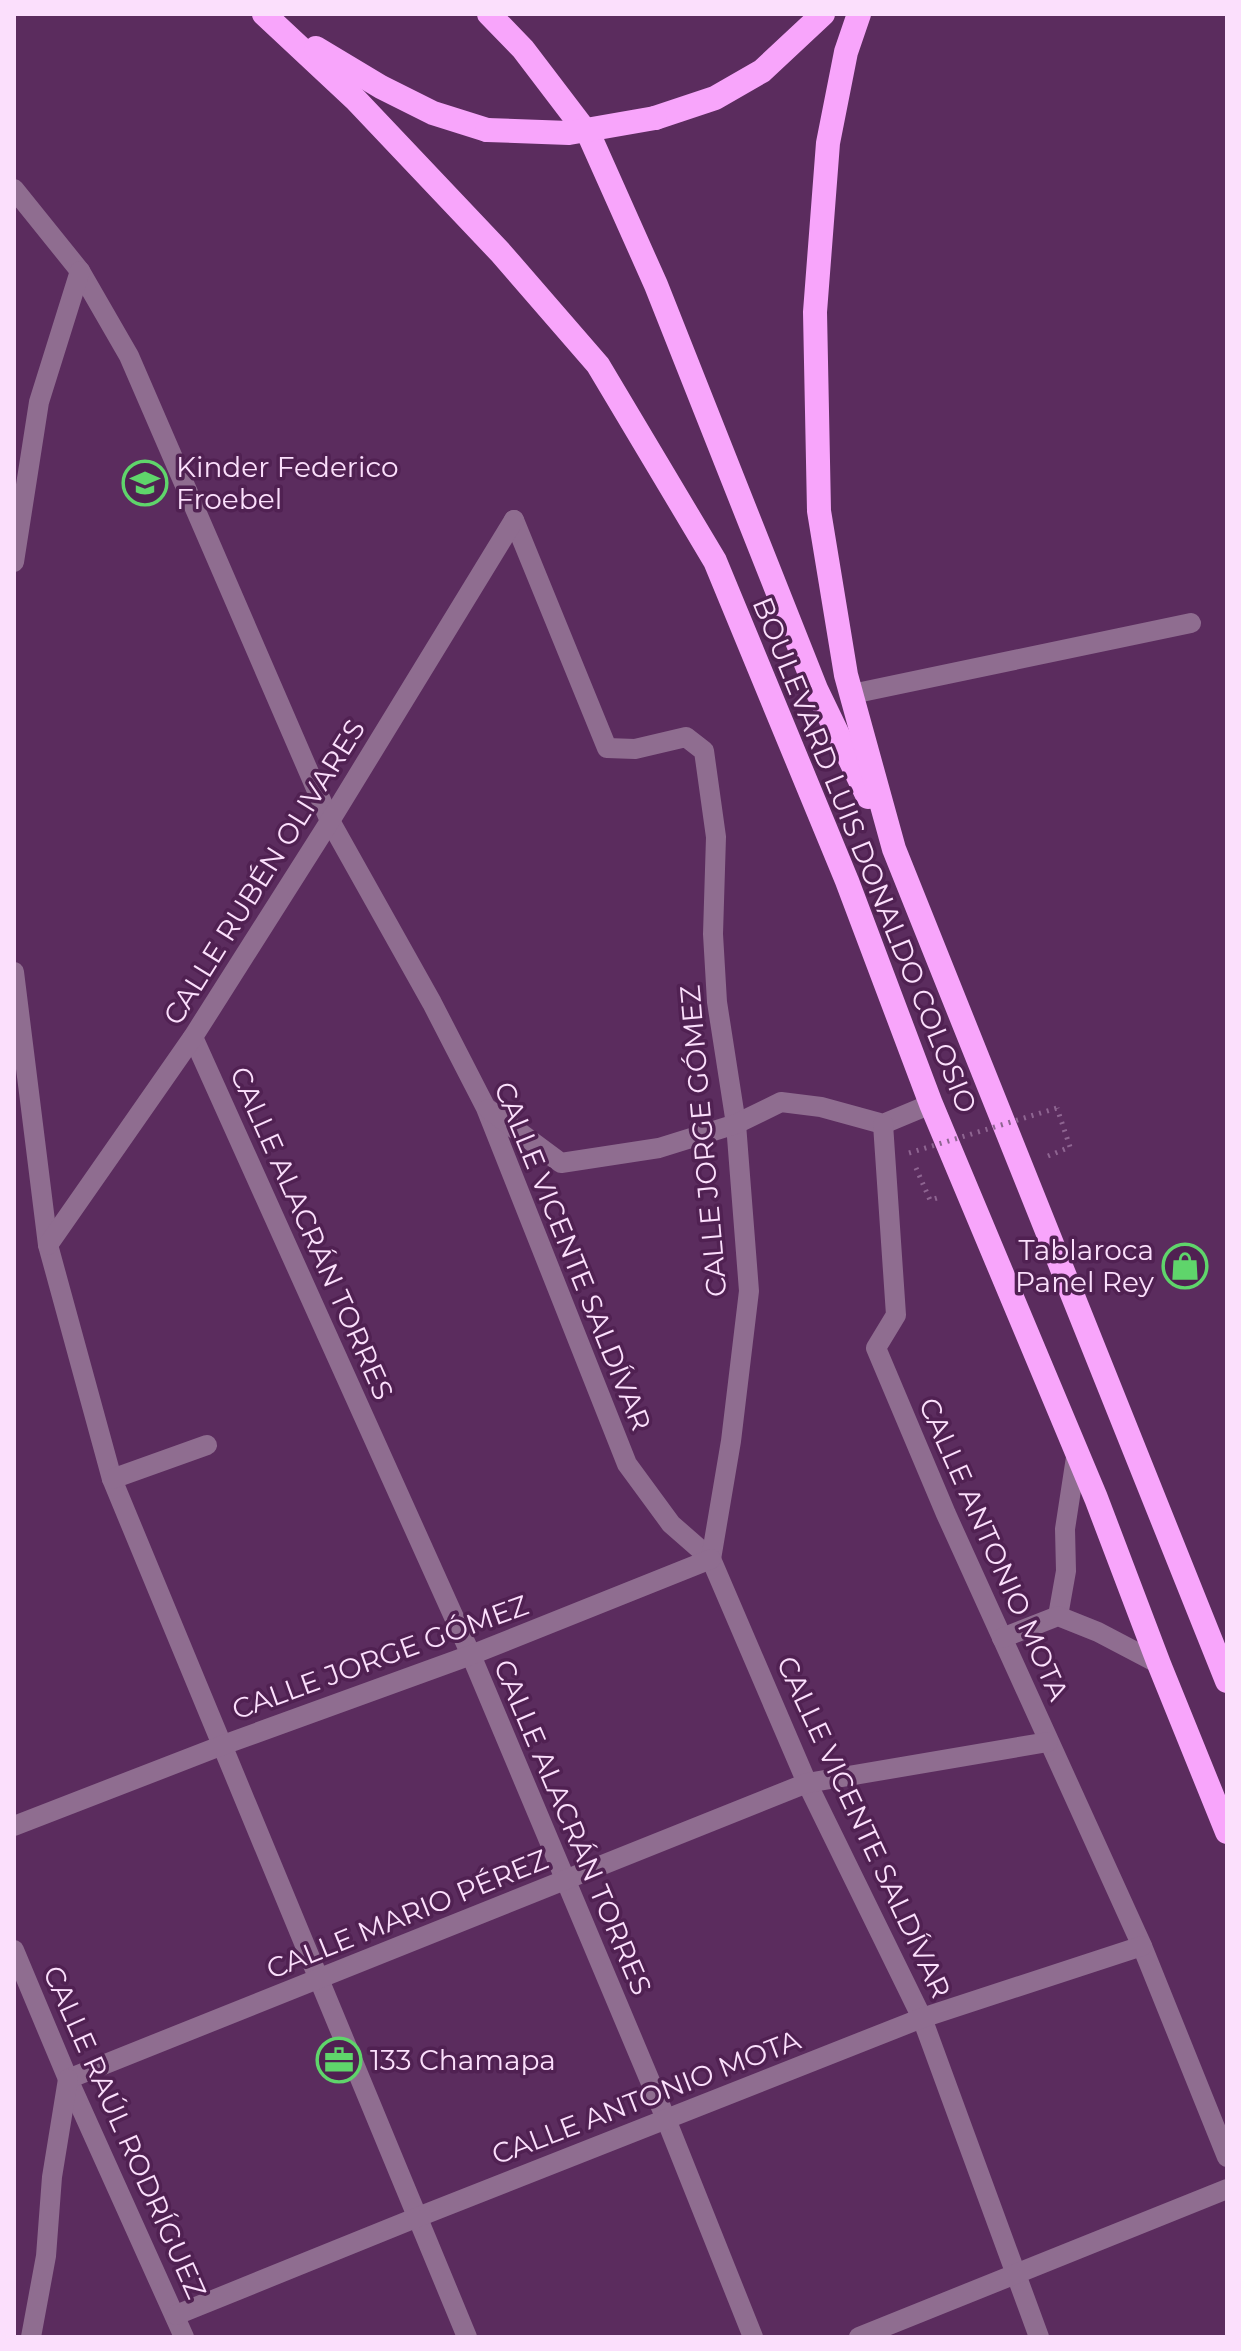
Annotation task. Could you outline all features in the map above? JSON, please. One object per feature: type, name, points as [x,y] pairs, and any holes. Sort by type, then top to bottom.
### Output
[{"type":"highway","points":[[489,14],[523,49],[590,137],[656,285],[816,689],[894,849]]},
{"type":"highway","points":[[267,17],[381,87],[433,113],[487,130],[569,133],[655,118],[715,98],[762,71],[823,14]]},
{"type":"highway","name":"BOULEVARD LUIS DONALDO COLOSIO","points":[[859,14],[846,52],[828,143],[815,312],[819,511],[846,675],[894,849],[1227,1681]]},
{"type":"highway","name":"BOULEVARD LUIS DONALDO COLOSIO","points":[[267,17],[356,100],[500,252],[598,365],[715,561],[847,881],[931,1104],[1077,1451],[1227,1832]]},
{"type":"street","name":"CALLE VICENTE SALDÍVAR","points":[[14,189],[21,204],[80,271],[129,356],[330,821],[432,1003],[486,1108],[627,1464],[671,1524],[711,1559],[807,1783],[922,2018],[1039,2337]]},
{"type":"street","points":[[14,562],[39,402],[80,271]]},
{"type":"street","name":"CALLE RUBÉN OLIVARES","points":[[48,1245],[193,1037],[330,821],[514,520]]},
{"type":"street","name":"CALLE JORGE GÓMEZ","points":[[14,1826],[223,1745],[471,1655],[711,1559],[731,1441],[749,1291],[736,1124],[717,1002],[713,934],[716,837],[704,751],[686,737],[635,749],[607,748],[514,520]]},
{"type":"street","points":[[852,694],[1191,623]]},
{"type":"street","points":[[14,972],[48,1245],[112,1479],[467,2337]]},
{"type":"street","name":"CALLE ALACRÁN TORRES","points":[[193,1037],[471,1655],[666,2119],[753,2337]]},
{"type":"street","points":[[486,1108],[561,1163],[659,1148],[736,1124],[781,1102],[821,1107],[883,1124],[931,1104]]},
{"type":"street","name":"CALLE ANTONIO MOTA","points":[[883,1124],[896,1315],[876,1348],[946,1514],[1142,1946],[1227,2157]]},
{"type":"street","points":[[112,1479],[207,1445]]},
{"type":"street","points":[[1058,1616],[1066,1571],[1065,1529],[1077,1451]]},
{"type":"street","points":[[1002,1638],[1058,1616],[1098,1632],[1159,1664]]},
{"type":"street","name":"CALLE MARIO PÉREZ","points":[[68,2079],[807,1783],[1048,1742]]},
{"type":"street","name":"CALLE ANTONIO MOTA","points":[[176,2315],[922,2018],[1142,1946]]},
{"type":"street","name":"CALLE RAÚL RODRÍGUEZ","points":[[14,1950],[68,2079],[184,2337]]},
{"type":"street","points":[[31,2337],[46,2256],[52,2177],[68,2079]]},
{"type":"street","points":[[859,2337],[1227,2189]]},
{"type":"path","points":[[909,1153],[1057,1108],[1070,1147],[1021,1167]]},
{"type":"place","name":"Kinder Federico Froebel","points":[[145,483]]},
{"type":"place","name":"Tablaroca Panel Rey","points":[[1185,1266]]},
{"type":"place","name":"133 Chamapa","points":[[339,2060]]}]
